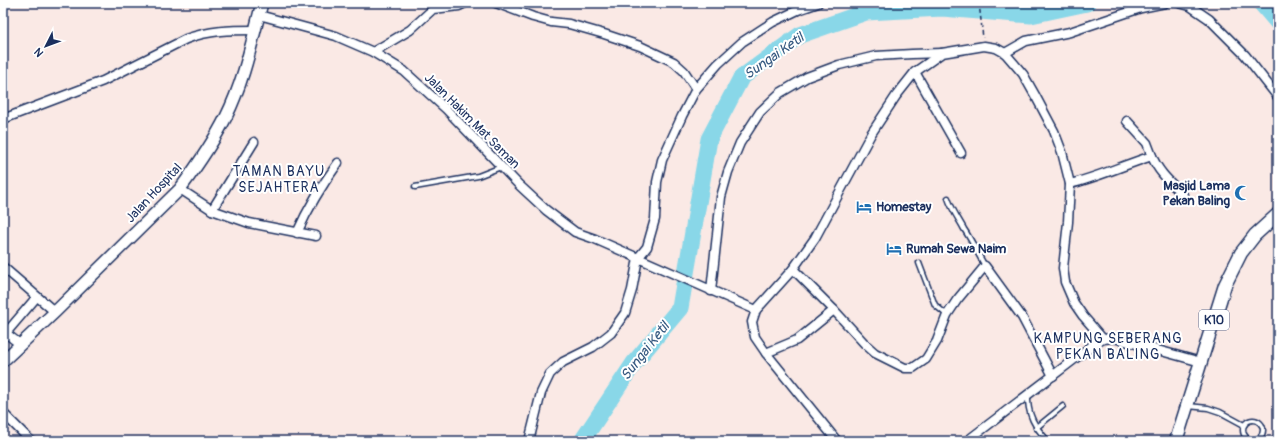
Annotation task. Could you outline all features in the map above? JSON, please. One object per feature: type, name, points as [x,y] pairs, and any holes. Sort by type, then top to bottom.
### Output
[{"type":"main road","name":"Jalan Hospital","points":[[3,362],[180,189],[211,146],[227,116],[243,73],[262,3]]},
{"type":"main road","name":"K10","points":[[1176,441],[1225,285],[1240,253],[1255,235],[1277,217]]},
{"type":"street","points":[[373,52],[410,30],[433,9],[459,6],[465,3]]},
{"type":"street","points":[[496,3],[533,17],[551,22],[569,24],[640,46],[674,62],[684,71],[696,89]]},
{"type":"street","points":[[529,441],[541,393],[550,374],[563,362],[593,347],[611,333],[625,313],[632,290],[638,258],[647,247],[655,219],[657,182],[662,160],[696,89],[718,64],[742,42],[780,19],[798,10],[818,3]]},
{"type":"street","points":[[1006,53],[1026,42],[1070,32],[1141,8],[1165,3]]},
{"type":"street","points":[[1179,3],[1190,6],[1209,19],[1245,55],[1278,97]]},
{"type":"street","name":"Jalan Hakim Mat Saman","points":[[259,16],[336,36],[373,52],[404,71],[446,109],[501,167],[546,210],[575,232],[595,239],[756,310]]},
{"type":"street","points":[[3,119],[103,81],[186,39],[198,35],[231,30],[255,30]]},
{"type":"street","points":[[711,291],[721,197],[728,172],[740,143],[760,112],[780,93],[807,77],[839,65],[876,56],[942,53],[984,46],[996,48],[1006,53],[1023,74],[1054,131],[1062,152],[1070,184],[1063,268],[1065,282],[1074,303],[1103,339]]},
{"type":"street","points":[[837,441],[766,353],[755,337],[752,322],[756,310],[793,269],[815,238],[871,134],[896,96],[915,72],[942,53]]},
{"type":"street","points":[[915,72],[961,153]]},
{"type":"street","points":[[1127,121],[1147,143],[1155,165],[1183,195]]},
{"type":"street","points":[[212,210],[254,142]]},
{"type":"street","points":[[1070,184],[1100,176],[1152,156]]},
{"type":"street","points":[[297,233],[303,218],[317,193],[338,163]]},
{"type":"street","points":[[180,189],[212,210],[249,223],[316,236]]},
{"type":"street","points":[[793,269],[875,353],[905,368],[913,368],[926,358],[937,341],[947,315],[957,300],[985,266],[1022,317],[1053,376]]},
{"type":"street","points":[[3,267],[55,312]]},
{"type":"street","points":[[21,345],[4,332],[35,299]]},
{"type":"street","points":[[766,353],[797,340],[834,310]]},
{"type":"street","points":[[967,441],[1103,339],[1114,338],[1201,362]]},
{"type":"street","points":[[3,413],[31,441]]},
{"type":"lane","points":[[415,187],[478,176],[501,167]]},
{"type":"lane","points":[[948,198],[951,209],[985,266]]},
{"type":"lane","points":[[919,263],[935,305],[947,315]]},
{"type":"lane","points":[[1028,394],[1027,406],[1036,428],[1048,441]]},
{"type":"lane","points":[[1036,428],[1064,406]]},
{"type":"lane","points":[[1187,406],[1208,408],[1220,412],[1244,425]]},
{"type":"lane","points":[[1253,420],[1259,422],[1263,432],[1262,439],[1249,440],[1244,436],[1242,431],[1244,425],[1248,421],[1253,420]]},
{"type":"path","points":[[979,3],[984,41]]},
{"type":"waterway","name":"Sungai Ketil","points":[[582,441],[634,363],[680,308],[709,139],[741,78],[800,35],[866,12],[942,8],[1031,15],[1087,3]]},
{"type":"waterway","name":"Sungai Ketil","points":[[1261,3],[1278,23]]},
{"type":"place","name":"Masjid Lama Pekan Baling","points":[[1242,193]]},
{"type":"place","name":"Homestay","points":[[864,207]]},
{"type":"place","name":"Rumah Sewa Naim","points":[[894,249]]},
{"type":"district","name":"TAMAN BAYU SEJAHTERA","points":[[279,180]]},
{"type":"district","name":"KAMPUNG SEBERANG PEKAN BALING","points":[[1108,346]]}]
